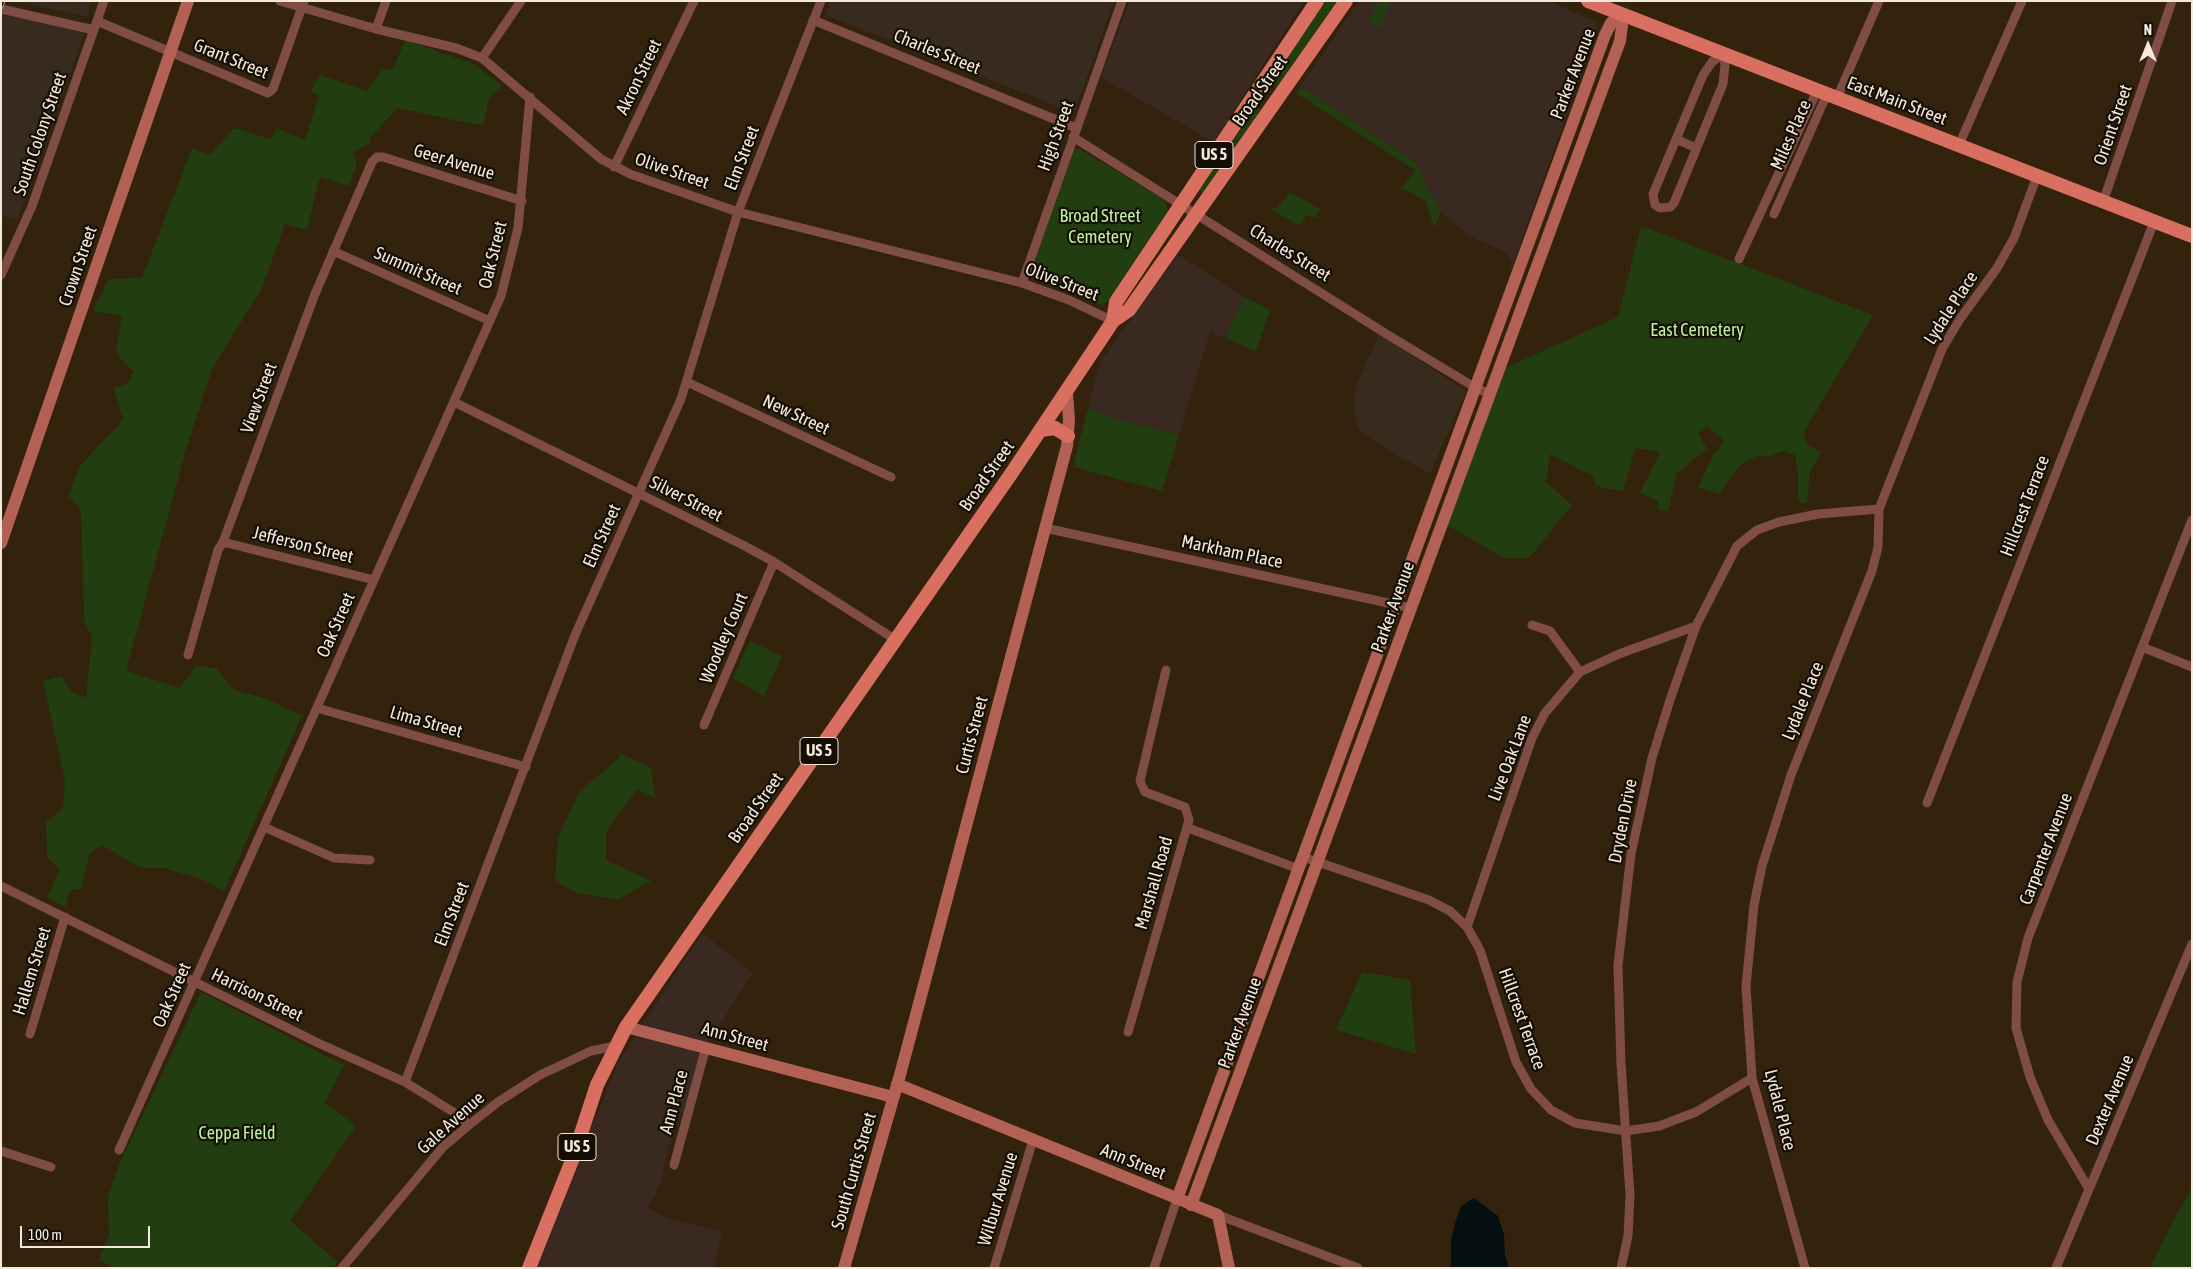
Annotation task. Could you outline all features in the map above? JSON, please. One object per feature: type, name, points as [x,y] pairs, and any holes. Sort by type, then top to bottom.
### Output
[{"type":"main road","name":"Broad Street","points":[[528,1268],[573,1158],[598,1085],[615,1046],[626,1027],[1067,393],[1113,321],[1129,310],[1346,1]]},
{"type":"main road","name":"East Main Street","points":[[1588,1],[1605,4],[1620,13],[1723,54],[2192,236]]},
{"type":"main road","name":"Broad Street","points":[[1113,321],[1116,302],[1315,3]]},
{"type":"main road","points":[[1257,90],[1275,102]]},
{"type":"main road","points":[[1041,430],[1055,428],[1068,436]]},
{"type":"street","name":"South Colony Street","points":[[1,275],[32,206],[104,1]]},
{"type":"street","name":"Crown Street","points":[[1,543],[188,1]]},
{"type":"street","name":"Olive Street","points":[[280,1],[303,5],[376,29],[456,48],[482,58],[614,168],[738,212],[1022,283],[1069,300],[1113,321]]},
{"type":"street","points":[[376,29],[386,1]]},
{"type":"street","points":[[482,58],[522,1]]},
{"type":"street","name":"Akron Street","points":[[614,168],[694,1]]},
{"type":"street","name":"Elm Street","points":[[406,1082],[576,636],[687,382],[738,212],[821,1]]},
{"type":"street","name":"High Street","points":[[1022,283],[1122,1]]},
{"type":"street","points":[[1827,94],[1879,1]]},
{"type":"street","points":[[1959,145],[2022,1]]},
{"type":"street","name":"Orient Street","points":[[2104,202],[2172,1]]},
{"type":"street","name":"Grant Street","points":[[97,20],[268,93],[273,89],[303,5]]},
{"type":"street","points":[[1,9],[94,30]]},
{"type":"street","name":"Parker Avenue","points":[[1177,1199],[1605,35],[1611,23],[1620,13]]},
{"type":"street","name":"Parker Avenue","points":[[1191,1205],[1620,41],[1622,26],[1620,13]]},
{"type":"street","name":"Charles Street","points":[[813,20],[1075,132],[1196,214],[1476,388],[1490,394]]},
{"type":"street","points":[[1723,54],[1725,65],[1723,84],[1674,203],[1670,207],[1660,208],[1655,205],[1653,194],[1707,68],[1723,54]]},
{"type":"street","name":"Miles Place","points":[[1739,259],[1774,184],[1827,94]]},
{"type":"street","name":"Miles Place","points":[[1774,214],[1827,94]]},
{"type":"street","name":"Oak Street","points":[[119,1150],[195,984],[490,321],[512,258],[522,201],[530,97]]},
{"type":"street","points":[[1676,139],[1696,148]]},
{"type":"street","name":"Geer Avenue","points":[[376,157],[384,157],[522,201]]},
{"type":"street","name":"View Street","points":[[188,656],[214,560],[224,542],[305,320],[333,251],[372,162],[376,157]]},
{"type":"street","name":"Lydale Place","points":[[1805,1268],[1752,1078],[1746,986],[1754,905],[1762,866],[1791,775],[1872,571],[1878,547],[1879,509],[1942,348],[1960,319],[1998,268],[2014,238],[2037,176]]},
{"type":"street","name":"Miles Place","points":[[1774,184],[1786,188]]},
{"type":"street","name":"Hillcrest Terrace","points":[[1927,803],[2154,222]]},
{"type":"street","points":[[1527,248],[1542,253]]},
{"type":"street","name":"Summit Street","points":[[333,251],[490,321]]},
{"type":"street","name":"New Street","points":[[687,382],[891,476]]},
{"type":"street","name":"Curtis Street","points":[[897,1084],[1068,436],[1067,393]]},
{"type":"street","name":"Silver Street","points":[[454,402],[774,562],[896,640]]},
{"type":"street","points":[[1440,486],[1454,492]]},
{"type":"street","name":"Dryden Drive","points":[[1621,1268],[1628,1236],[1630,1195],[1621,1064],[1618,965],[1631,854],[1652,758],[1696,626],[1737,546],[1757,530],[1780,522],[1818,514],[1879,509]]},
{"type":"street","name":"Carpenter Avenue","points":[[2089,1189],[2048,1120],[2030,1077],[2016,1028],[2017,982],[2028,938],[2192,520]]},
{"type":"street","name":"Markham Place","points":[[1045,528],[1411,608]]},
{"type":"street","name":"Jefferson Street","points":[[224,542],[374,580]]},
{"type":"street","name":"Woodley Court","points":[[704,725],[774,562]]},
{"type":"street","points":[[1532,625],[1550,631],[1580,672]]},
{"type":"street","name":"Live Oak Lane","points":[[1467,927],[1532,738],[1545,713],[1580,672],[1619,654],[1696,626]]},
{"type":"street","points":[[2142,648],[2192,667]]},
{"type":"street","points":[[1166,670],[1140,780],[1145,792],[1185,807],[1190,820],[1188,828]]},
{"type":"street","name":"Lima Street","points":[[317,708],[526,768]]},
{"type":"street","points":[[1350,730],[1365,735]]},
{"type":"street","points":[[264,827],[334,858],[370,860]]},
{"type":"street","name":"Marshall Road","points":[[1128,1032],[1188,828],[1301,863]]},
{"type":"street","name":"Hillcrest Terrace","points":[[1301,863],[1318,862],[1428,900],[1450,911],[1467,927],[1480,950],[1510,1045],[1531,1089],[1552,1110],[1575,1124],[1626,1131],[1659,1126],[1696,1112],[1752,1078]]},
{"type":"street","name":"Harrison Street","points":[[1,886],[195,984],[346,1057],[406,1082],[458,1115],[469,1125]]},
{"type":"street","name":"Hallem Street","points":[[30,1034],[65,918]]},
{"type":"street","name":"Dexter Avenue","points":[[2056,1268],[2192,944]]},
{"type":"street","name":"Parker Avenue","points":[[1262,969],[1276,974]]},
{"type":"street","name":"Ann Street","points":[[626,1027],[893,1097]]},
{"type":"street","name":"Gale Avenue","points":[[342,1268],[443,1147],[469,1125],[512,1092],[540,1075],[591,1051],[615,1046]]},
{"type":"street","name":"Ann Place","points":[[674,1165],[706,1047]]},
{"type":"street","name":"Parker Avenue","points":[[1222,1078],[1236,1084]]},
{"type":"street","name":"South Curtis Street","points":[[844,1268],[897,1084]]},
{"type":"street","name":"Ann Street","points":[[897,1084],[1191,1205],[1358,1268]]},
{"type":"street","name":"Wilbur Avenue","points":[[994,1268],[1033,1140]]},
{"type":"street","points":[[1,1151],[51,1167]]},
{"type":"street","points":[[1154,1268],[1177,1199]]},
{"type":"street","points":[[1218,1215],[1229,1268]]},
{"type":"shaded area","points":[[17,1],[92,1],[87,17]]},
{"type":"shaded area","points":[[830,1],[1114,1],[1074,113],[825,15]]},
{"type":"shaded area","points":[[1130,1],[1304,1],[1214,142],[1101,77]]},
{"type":"shaded area","points":[[1359,1],[1548,1],[1594,21],[1597,31],[1511,269],[1512,262],[1506,253],[1466,234],[1441,211],[1428,190],[1417,163],[1319,99],[1313,93],[1299,89],[1296,93]]},
{"type":"shaded area","points":[[2,15],[51,23],[84,34],[17,220],[1,215]]},
{"type":"shaded area","points":[[1178,255],[1244,297],[1225,338],[1210,332],[1179,435],[1116,419],[1088,408],[1100,362]]},
{"type":"shaded area","points":[[1379,334],[1466,391],[1430,474],[1388,450],[1358,428],[1354,414],[1355,388]]},
{"type":"shaded area","points":[[702,933],[753,973],[700,1055],[683,1114],[675,1119],[661,1182],[648,1208],[668,1218],[722,1231],[714,1268],[536,1268],[555,1216],[619,1061]]},
{"type":"shaded area","points":[[1474,1198],[1498,1216],[1504,1235],[1505,1255],[1509,1268],[1451,1268],[1451,1241],[1455,1223],[1461,1206]]},
{"type":"green space","points":[[1324,1],[1337,1],[1278,86],[1273,86],[1270,83]]},
{"type":"green space","points":[[1382,1],[1390,1],[1381,29],[1375,28],[1369,18],[1374,14],[1374,6]]},
{"type":"green space","points":[[405,40],[474,64],[502,86],[489,98],[483,126],[397,108],[370,138],[370,144],[353,152],[357,163],[349,186],[320,177],[307,230],[285,224],[262,288],[212,369],[186,449],[126,671],[180,688],[196,666],[216,668],[234,690],[268,699],[302,716],[224,891],[199,878],[162,868],[141,868],[102,845],[90,853],[81,890],[70,889],[65,907],[47,897],[60,869],[47,857],[46,822],[63,808],[65,781],[43,681],[61,676],[72,692],[86,698],[92,637],[84,620],[81,510],[69,496],[79,467],[123,420],[114,388],[127,384],[134,372],[124,363],[116,351],[122,316],[93,311],[109,279],[142,278],[192,148],[210,155],[234,128],[271,139],[277,128],[305,140],[319,95],[311,92],[319,75],[367,91],[382,70],[393,69]]},
{"type":"green space","points":[[1303,88],[1417,163],[1428,190],[1441,211],[1434,228],[1426,201],[1402,188],[1415,170],[1296,93]]},
{"type":"green space","points":[[1255,105],[1260,108],[1260,111],[1203,194],[1200,194],[1197,190]]},
{"type":"green space","name":"Broad Street Cemetery","points":[[1078,148],[1164,200],[1169,212],[1111,300],[1102,305],[1030,273],[1074,150]]},
{"type":"green space","points":[[1290,192],[1320,209],[1316,218],[1307,215],[1300,226],[1271,209],[1277,208]]},
{"type":"green space","name":"East Cemetery","points":[[1641,226],[1873,315],[1804,432],[1807,444],[1822,453],[1810,471],[1807,503],[1800,502],[1798,498],[1798,472],[1795,455],[1782,451],[1769,456],[1756,456],[1741,465],[1719,494],[1698,487],[1713,455],[1722,445],[1723,439],[1707,427],[1698,434],[1707,449],[1677,473],[1668,511],[1658,510],[1658,501],[1640,493],[1660,452],[1635,448],[1623,492],[1596,486],[1593,476],[1550,454],[1546,482],[1572,505],[1529,558],[1504,558],[1447,525],[1505,368],[1618,317]]},
{"type":"green space","points":[[1244,297],[1270,310],[1256,351],[1225,338]]},
{"type":"green space","points":[[1088,408],[1116,419],[1179,435],[1162,491],[1073,467]]},
{"type":"green space","points":[[750,641],[782,656],[764,696],[733,678]]},
{"type":"green space","points":[[620,753],[651,768],[655,798],[637,789],[606,832],[606,860],[651,881],[617,900],[574,892],[555,880],[558,838],[579,792],[618,759]]},
{"type":"green space","points":[[1362,972],[1410,980],[1416,1054],[1336,1030]]},
{"type":"green space","name":"Ceppa Field","points":[[201,992],[344,1065],[325,1103],[356,1126],[290,1221],[338,1262],[333,1268],[114,1268],[99,1260],[109,1235],[108,1197],[119,1165]]},
{"type":"green space","points":[[2192,1186],[2192,1268],[2153,1268],[2153,1261]]},
{"type":"railway","points":[[1,7],[3,1]]}]
